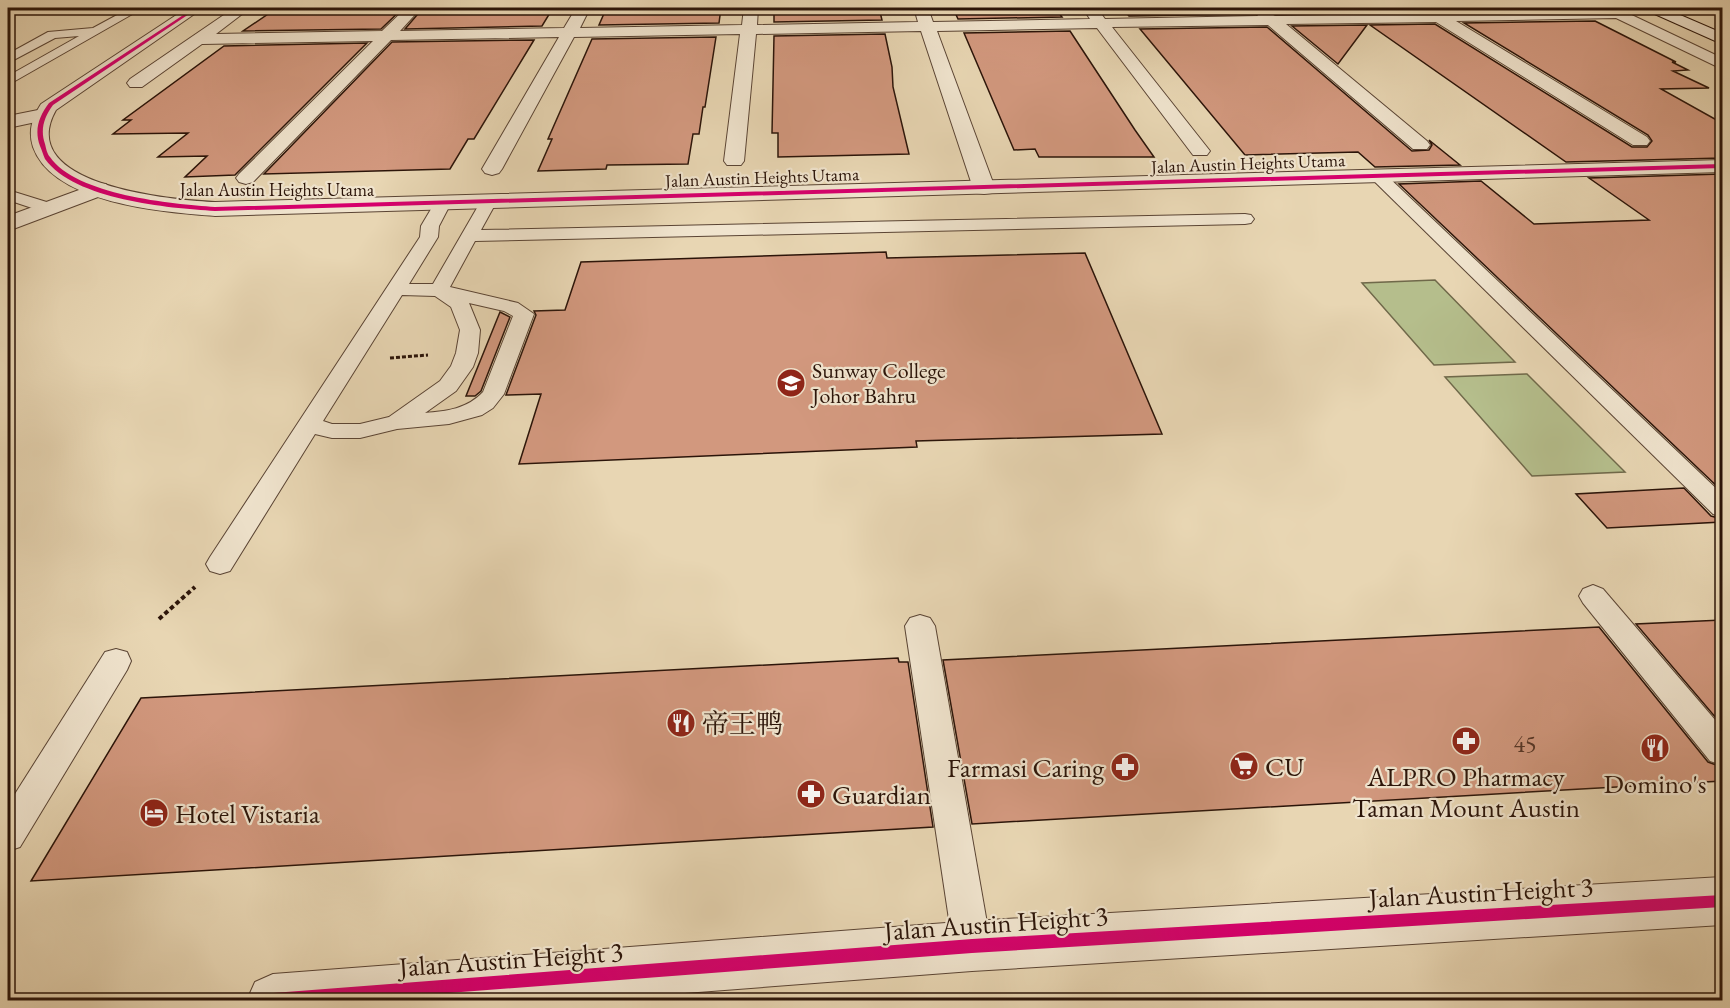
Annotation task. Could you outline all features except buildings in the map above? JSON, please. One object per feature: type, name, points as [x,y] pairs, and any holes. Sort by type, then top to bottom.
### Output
[{"type":"street","points":[[8,122],[43,115],[51,104],[196,8]]},
{"type":"street","points":[[136,83],[243,8]]},
{"type":"street","points":[[246,178],[414,8]]},
{"type":"street","points":[[492,169],[583,8]]},
{"type":"street","points":[[734,161],[751,8]]},
{"type":"street","points":[[1089,8],[1200,151]]},
{"type":"street","points":[[1256,8],[1420,145]]},
{"type":"street","points":[[1423,8],[1640,141]]},
{"type":"street","points":[[1653,8],[1722,39]]},
{"type":"street","points":[[1687,8],[1722,23]]},
{"type":"street","points":[[199,39],[748,29],[924,17],[1101,23],[1439,17],[1612,11],[1722,64]]},
{"type":"street","points":[[924,17],[984,188]]},
{"type":"street","name":"Jalan Austin Heights Utama","points":[[43,115],[40,127],[41,149],[47,158],[62,171],[98,189],[178,207],[258,208],[1722,166]]},
{"type":"street","points":[[8,224],[98,189]]},
{"type":"street","name":"Jalan Austin Height 3","points":[[273,1000],[972,946],[1722,900]]},
{"type":"lane","points":[[8,81],[137,8]]},
{"type":"lane","points":[[8,59],[52,35],[96,31]]},
{"type":"lane","points":[[1378,176],[1722,508]]},
{"type":"lane","points":[[8,195],[46,208]]},
{"type":"lane","points":[[439,290],[489,201]]},
{"type":"lane","points":[[220,564],[429,237],[430,226],[443,203]]},
{"type":"lane","points":[[468,236],[1245,219]]},
{"type":"lane","points":[[310,424],[332,431],[360,431],[397,422],[458,416],[491,398],[525,317],[522,312],[511,307],[439,290],[395,290]]},
{"type":"lane","points":[[397,422],[448,386],[462,368],[467,353],[470,330],[460,303],[439,290]]},
{"type":"lane","points":[[1593,597],[1722,752]]},
{"type":"lane","points":[[920,626],[972,946]]},
{"type":"lane","points":[[8,835],[116,661]]},
{"type":"path","points":[[159,619],[220,564]]},
{"type":"green space","points":[[1435,280],[1515,362],[1434,365],[1362,283]]},
{"type":"green space","points":[[1527,374],[1625,472],[1532,476],[1445,377]]},
{"type":"cycle path","points":[[196,8],[51,104],[42,120],[40,138],[47,157],[63,173],[86,185],[142,201],[215,209],[1722,166]]},
{"type":"cycle path","points":[[273,1000],[972,946],[1722,901]]},
{"type":"place","name":"Sunway College Johor Bahru","points":[[791,383]]},
{"type":"place","name":"帝王鸭","points":[[681,723]]},
{"type":"place","name":"ALPRO Pharmacy Taman Mount Austin","points":[[1466,741]]},
{"type":"place","name":"Domino's","points":[[1655,748]]},
{"type":"place","name":"CU","points":[[1244,766]]},
{"type":"place","name":"Farmasi Caring","points":[[1125,767]]},
{"type":"place","name":"Guardian","points":[[811,794]]},
{"type":"place","name":"Hotel Vistaria","points":[[154,813]]}]
